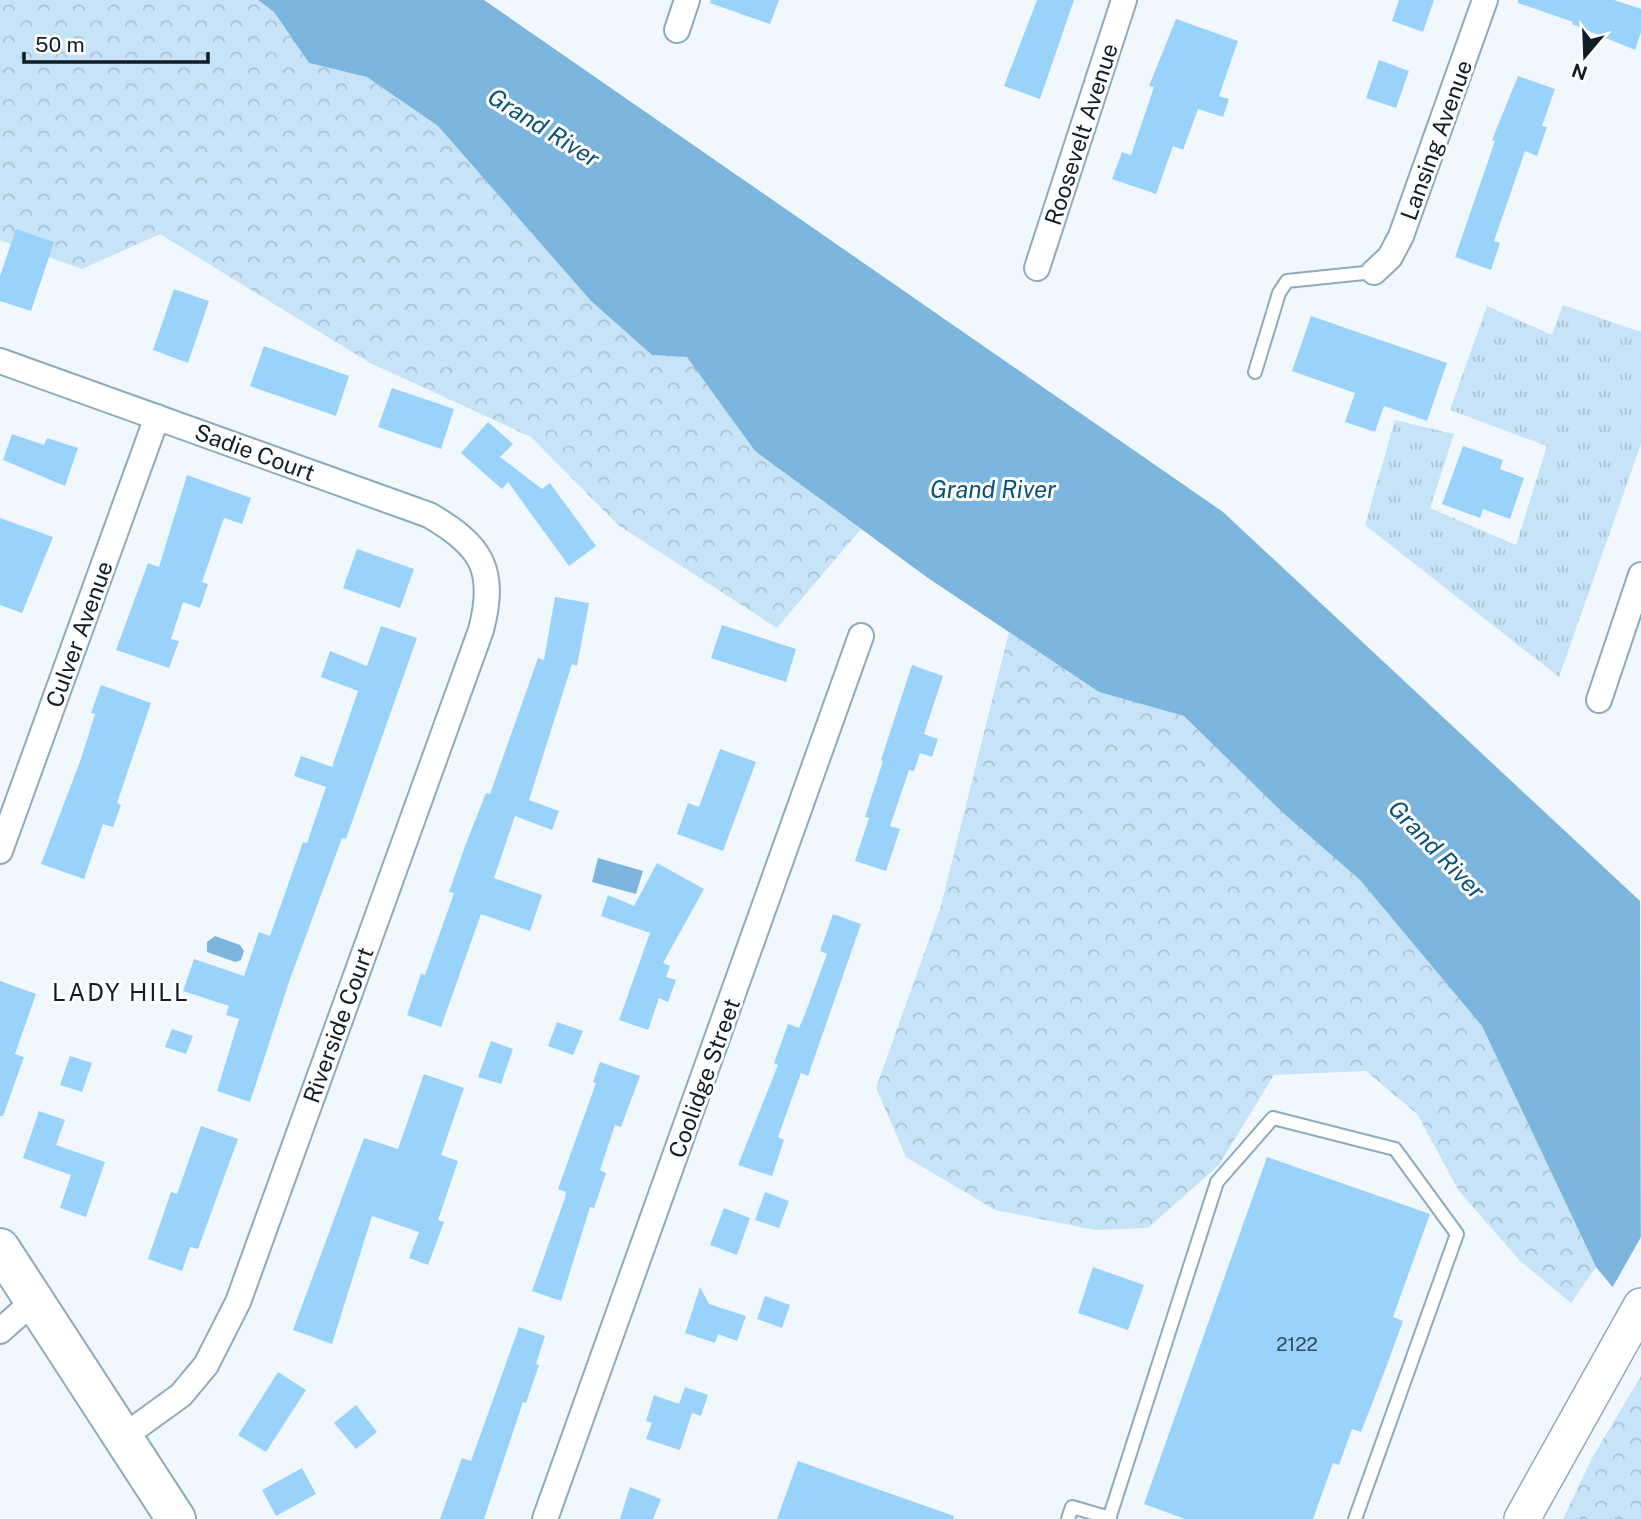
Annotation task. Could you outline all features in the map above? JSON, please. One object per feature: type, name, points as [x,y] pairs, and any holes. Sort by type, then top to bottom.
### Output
[{"type":"main road","points":[[0,1248],[176,1519]]},
{"type":"street","points":[[677,30],[687,0]]},
{"type":"street","name":"Roosevelt Avenue","points":[[1037,268],[1124,0]]},
{"type":"street","name":"Lansing Avenue","points":[[1374,272],[1390,257],[1401,236],[1485,0]]},
{"type":"street","name":"Sadie Court","points":[[0,361],[429,515],[456,530],[475,548],[486,575]]},
{"type":"street","name":"Culver Avenue","points":[[0,851],[157,417]]},
{"type":"street","name":"Riverside Court","points":[[123,1437],[181,1395],[206,1365],[238,1302],[481,629],[487,606],[486,575]]},
{"type":"street","points":[[1599,700],[1641,575]]},
{"type":"street","name":"Coolidge Street","points":[[545,1519],[861,636]]},
{"type":"street","points":[[0,1331],[34,1301]]},
{"type":"street","points":[[1522,1519],[1641,1306]]},
{"type":"lane","points":[[1255,372],[1279,293],[1287,281],[1374,272]]},
{"type":"lane","points":[[1070,1513],[1109,1518],[1217,1182],[1273,1118],[1395,1149],[1457,1234],[1356,1519]]},
{"type":"green space","points":[[0,0],[258,0],[274,12],[309,63],[367,77],[438,126],[591,301],[652,355],[687,356],[755,451],[861,529],[777,628],[618,525],[531,437],[370,363],[160,234],[82,269],[0,240]]},
{"type":"green space","points":[[1563,305],[1641,332],[1641,444],[1559,677],[1365,525],[1395,420],[1454,434],[1430,508],[1516,545],[1547,446],[1450,410],[1487,306],[1552,335]]},
{"type":"green space","points":[[1009,632],[1099,692],[1184,716],[1282,812],[1360,880],[1482,1026],[1596,1267],[1571,1303],[1520,1261],[1459,1191],[1417,1114],[1366,1071],[1274,1075],[1219,1165],[1148,1228],[1095,1230],[995,1210],[906,1157],[876,1088],[941,906]]},
{"type":"green space","points":[[1641,1376],[1641,1519],[1563,1519],[1592,1458]]},
{"type":"water","name":"Grand River","points":[[258,0],[484,0],[1223,512],[1640,901],[1641,1322],[1596,1267],[1482,1026],[1360,880],[1282,812],[1184,716],[1099,692],[928,578],[755,451],[687,357],[652,355],[591,301],[438,126],[367,77],[309,63],[274,12]]},
{"type":"water","points":[[598,858],[643,871],[636,894],[592,882]]},
{"type":"water","points":[[215,936],[240,945],[244,951],[241,960],[235,962],[207,952],[207,942]]},
{"type":"pier","points":[[1641,1237],[1641,1325],[1611,1290]]},
{"type":"building","points":[[711,0],[779,0],[770,24],[710,3]]},
{"type":"building","points":[[1037,0],[1074,0],[1040,99],[1004,86]]},
{"type":"building","points":[[1399,0],[1434,0],[1423,32],[1392,21]]},
{"type":"building","points":[[1518,0],[1614,0],[1641,9],[1641,32],[1635,50],[1572,24],[1573,22],[1518,3]]},
{"type":"building","points":[[1176,19],[1238,41],[1219,96],[1229,99],[1223,117],[1198,109],[1183,150],[1173,146],[1156,194],[1112,179],[1122,152],[1131,155],[1154,87],[1149,86]]},
{"type":"building","points":[[1379,60],[1409,71],[1396,108],[1366,98]]},
{"type":"building","points":[[1518,76],[1555,89],[1542,126],[1547,127],[1537,156],[1525,151],[1494,241],[1500,243],[1491,270],[1455,257],[1495,141],[1492,140]]},
{"type":"building","points":[[16,229],[54,242],[31,311],[0,301],[0,276]]},
{"type":"building","points":[[174,289],[209,301],[188,363],[153,350]]},
{"type":"building","points":[[1311,316],[1447,363],[1427,421],[1384,406],[1375,432],[1345,422],[1355,393],[1292,371]]},
{"type":"building","points":[[264,346],[349,376],[336,416],[250,386]]},
{"type":"building","points":[[392,388],[454,409],[441,449],[378,427]]},
{"type":"building","points":[[488,422],[513,444],[500,457],[542,489],[550,483],[596,546],[569,566],[508,482],[502,489],[461,453]]},
{"type":"building","points":[[12,434],[44,445],[47,438],[78,448],[65,486],[3,460]]},
{"type":"building","points":[[1463,446],[1503,460],[1500,469],[1524,478],[1510,519],[1483,509],[1480,518],[1442,504]]},
{"type":"building","points":[[187,475],[251,498],[242,524],[224,518],[202,582],[208,584],[200,608],[183,602],[171,639],[179,641],[169,668],[116,650],[148,563],[159,567]]},
{"type":"building","points":[[0,518],[53,537],[22,613],[0,605]]},
{"type":"building","points":[[357,549],[414,569],[400,608],[343,588]]},
{"type":"building","points":[[555,597],[589,603],[577,666],[572,664],[529,800],[559,811],[552,830],[515,816],[494,878],[542,895],[530,931],[481,914],[441,1027],[407,1015],[421,974],[425,975],[454,893],[449,892],[465,846],[486,793],[490,794],[538,658],[544,660]]},
{"type":"building","points":[[722,625],[796,649],[786,682],[711,658]]},
{"type":"building","points":[[381,626],[417,638],[346,839],[342,838],[289,982],[250,1102],[217,1091],[239,1019],[226,1015],[229,1006],[183,991],[194,959],[244,976],[259,932],[270,936],[303,842],[307,843],[326,787],[294,776],[301,756],[332,767],[358,691],[321,677],[330,651],[367,666]]},
{"type":"building","points":[[912,665],[943,676],[924,734],[938,739],[932,757],[920,753],[914,771],[909,770],[890,826],[900,829],[886,871],[855,861],[869,818],[865,817],[883,761],[881,760]]},
{"type":"building","points":[[101,685],[151,703],[117,803],[121,805],[113,827],[103,824],[84,879],[41,864],[81,759],[95,714],[91,713]]},
{"type":"building","points":[[720,749],[756,762],[723,851],[677,834],[688,803],[699,807]]},
{"type":"building","points":[[657,863],[704,889],[663,963],[670,966],[666,977],[676,980],[668,1002],[659,998],[648,1030],[619,1020],[650,933],[601,916],[608,895],[634,906]]},
{"type":"building","points":[[833,914],[861,924],[808,1076],[801,1073],[778,1137],[784,1140],[772,1176],[738,1165],[778,1065],[774,1063],[788,1024],[799,1028],[805,1014],[827,954],[820,951]]},
{"type":"building","points":[[0,981],[36,994],[15,1054],[24,1057],[3,1116],[0,1116]]},
{"type":"building","points":[[557,1022],[583,1031],[573,1055],[548,1046]]},
{"type":"building","points":[[172,1029],[193,1036],[186,1054],[165,1047]]},
{"type":"building","points":[[491,1041],[513,1049],[501,1084],[478,1077]]},
{"type":"building","points":[[70,1056],[92,1063],[82,1092],[60,1085]]},
{"type":"building","points":[[600,1062],[640,1076],[621,1127],[615,1125],[600,1170],[606,1173],[594,1208],[590,1207],[561,1301],[532,1291],[565,1198],[566,1192],[558,1189],[596,1083],[593,1082]]},
{"type":"building","points":[[424,1074],[464,1088],[441,1155],[458,1161],[438,1220],[444,1222],[428,1265],[409,1258],[419,1232],[372,1216],[332,1344],[293,1330],[364,1138],[398,1149]]},
{"type":"building","points":[[39,1111],[65,1120],[56,1145],[105,1162],[86,1217],[60,1208],[71,1175],[23,1158]]},
{"type":"building","points":[[201,1126],[238,1139],[198,1249],[190,1247],[182,1271],[148,1259],[171,1192],[177,1194]]},
{"type":"building","points":[[1267,1157],[1430,1214],[1393,1317],[1403,1321],[1384,1373],[1361,1432],[1352,1429],[1339,1465],[1333,1463],[1313,1519],[1185,1519],[1144,1504]]},
{"type":"building","points":[[765,1192],[789,1201],[779,1228],[755,1220]]},
{"type":"building","points":[[724,1208],[750,1218],[737,1255],[710,1245]]},
{"type":"building","points":[[1093,1267],[1144,1285],[1128,1330],[1078,1313]]},
{"type":"building","points":[[700,1287],[709,1304],[746,1316],[737,1341],[718,1334],[715,1343],[685,1333]]},
{"type":"building","points":[[765,1296],[790,1305],[782,1328],[757,1319]]},
{"type":"building","points":[[519,1327],[545,1336],[536,1364],[539,1365],[526,1403],[523,1402],[484,1519],[440,1519],[462,1458],[471,1461]]},
{"type":"building","points":[[278,1372],[306,1390],[266,1452],[238,1435]]},
{"type":"building","points":[[685,1387],[708,1395],[701,1416],[692,1413],[680,1450],[646,1439],[652,1423],[646,1421],[654,1395],[679,1404]]},
{"type":"building","points":[[356,1405],[377,1432],[356,1449],[334,1423]]},
{"type":"building","points":[[798,1461],[954,1516],[953,1519],[777,1519]]},
{"type":"building","points":[[302,1468],[316,1494],[276,1516],[262,1490]]},
{"type":"building","points":[[630,1487],[661,1499],[653,1519],[620,1519]]},
{"type":"district","name":"LADY HILL","points":[[121,992]]}]
